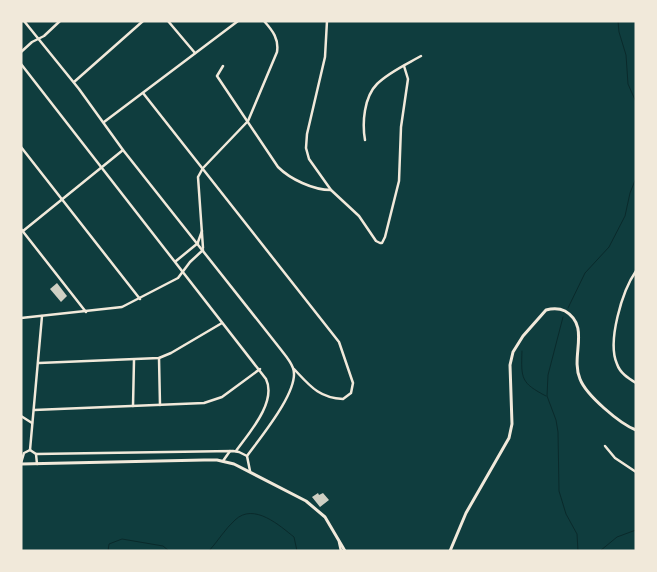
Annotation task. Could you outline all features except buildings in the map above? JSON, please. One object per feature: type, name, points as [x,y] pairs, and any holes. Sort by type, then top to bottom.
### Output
[{"type":"street","points":[[24,21],[74,82],[123,150],[198,243],[282,351],[293,368],[313,388],[325,396],[343,399],[351,393],[353,383],[338,342],[143,92]]},
{"type":"street","points":[[21,52],[44,36],[60,21]]},
{"type":"street","points":[[74,82],[143,21]]},
{"type":"street","points":[[168,21],[196,53]]},
{"type":"street","points":[[104,122],[238,21]]},
{"type":"street","points":[[203,250],[198,177],[203,168],[248,121],[278,46],[275,34],[264,21]]},
{"type":"street","points":[[327,21],[325,57],[306,148],[309,159],[331,190],[359,216],[376,241],[382,243],[399,181],[401,126],[408,79],[404,66]]},
{"type":"street","points":[[365,140],[363,128],[364,114],[372,91],[379,82],[421,56]]},
{"type":"street","points":[[21,64],[176,261],[222,323],[260,369],[268,382],[268,401],[236,451]]},
{"type":"street","points":[[223,66],[217,76],[278,167],[284,173],[322,190],[331,190]]},
{"type":"street","points":[[21,147],[140,299]]},
{"type":"street","points":[[86,312],[22,230],[123,150]]},
{"type":"street","points":[[176,261],[198,243],[202,230]]},
{"type":"street","points":[[21,318],[122,307],[178,278],[190,262],[203,250]]},
{"type":"street","points":[[636,271],[624,293],[612,344],[617,364],[622,373],[636,383]]},
{"type":"street","points":[[450,551],[466,514],[509,438],[512,424],[510,365],[513,352],[523,336],[546,310],[560,309],[573,317],[579,331],[577,364],[581,381],[590,394],[616,418],[636,430]]},
{"type":"street","points":[[30,450],[42,316]]},
{"type":"street","points":[[39,362],[159,358],[222,323]]},
{"type":"street","points":[[159,358],[160,405]]},
{"type":"street","points":[[133,406],[134,360]]},
{"type":"street","points":[[250,471],[247,456],[290,393],[294,377],[293,368]]},
{"type":"street","points":[[34,410],[212,402],[260,369]]},
{"type":"street","points":[[21,416],[32,423]]},
{"type":"street","points":[[605,446],[615,458],[636,472]]},
{"type":"street","points":[[30,450],[36,454],[236,451],[247,456]]},
{"type":"street","points":[[30,450],[22,455],[21,464],[204,460],[223,461],[234,464],[297,495],[315,507],[330,523],[345,551]]},
{"type":"street","points":[[223,461],[230,451]]},
{"type":"street","points":[[36,454],[37,464]]},
{"type":"street","points":[[338,540],[341,551]]},
{"type":"waterway","points":[[618,21],[619,32],[626,55],[628,84],[636,102]]},
{"type":"waterway","points":[[568,308],[585,273],[609,247],[625,216],[630,193],[636,178]]},
{"type":"waterway","points":[[563,317],[548,375],[547,396],[556,420],[558,432],[559,491],[566,514],[577,534],[578,551]]},
{"type":"waterway","points":[[522,351],[524,379],[546,396]]},
{"type":"waterway","points":[[209,551],[235,520],[242,515],[250,514],[266,518],[282,527],[294,537],[297,551]]},
{"type":"waterway","points":[[600,551],[617,537],[636,530]]},
{"type":"waterway","points":[[108,551],[109,544],[122,539],[163,546],[169,551]]}]
